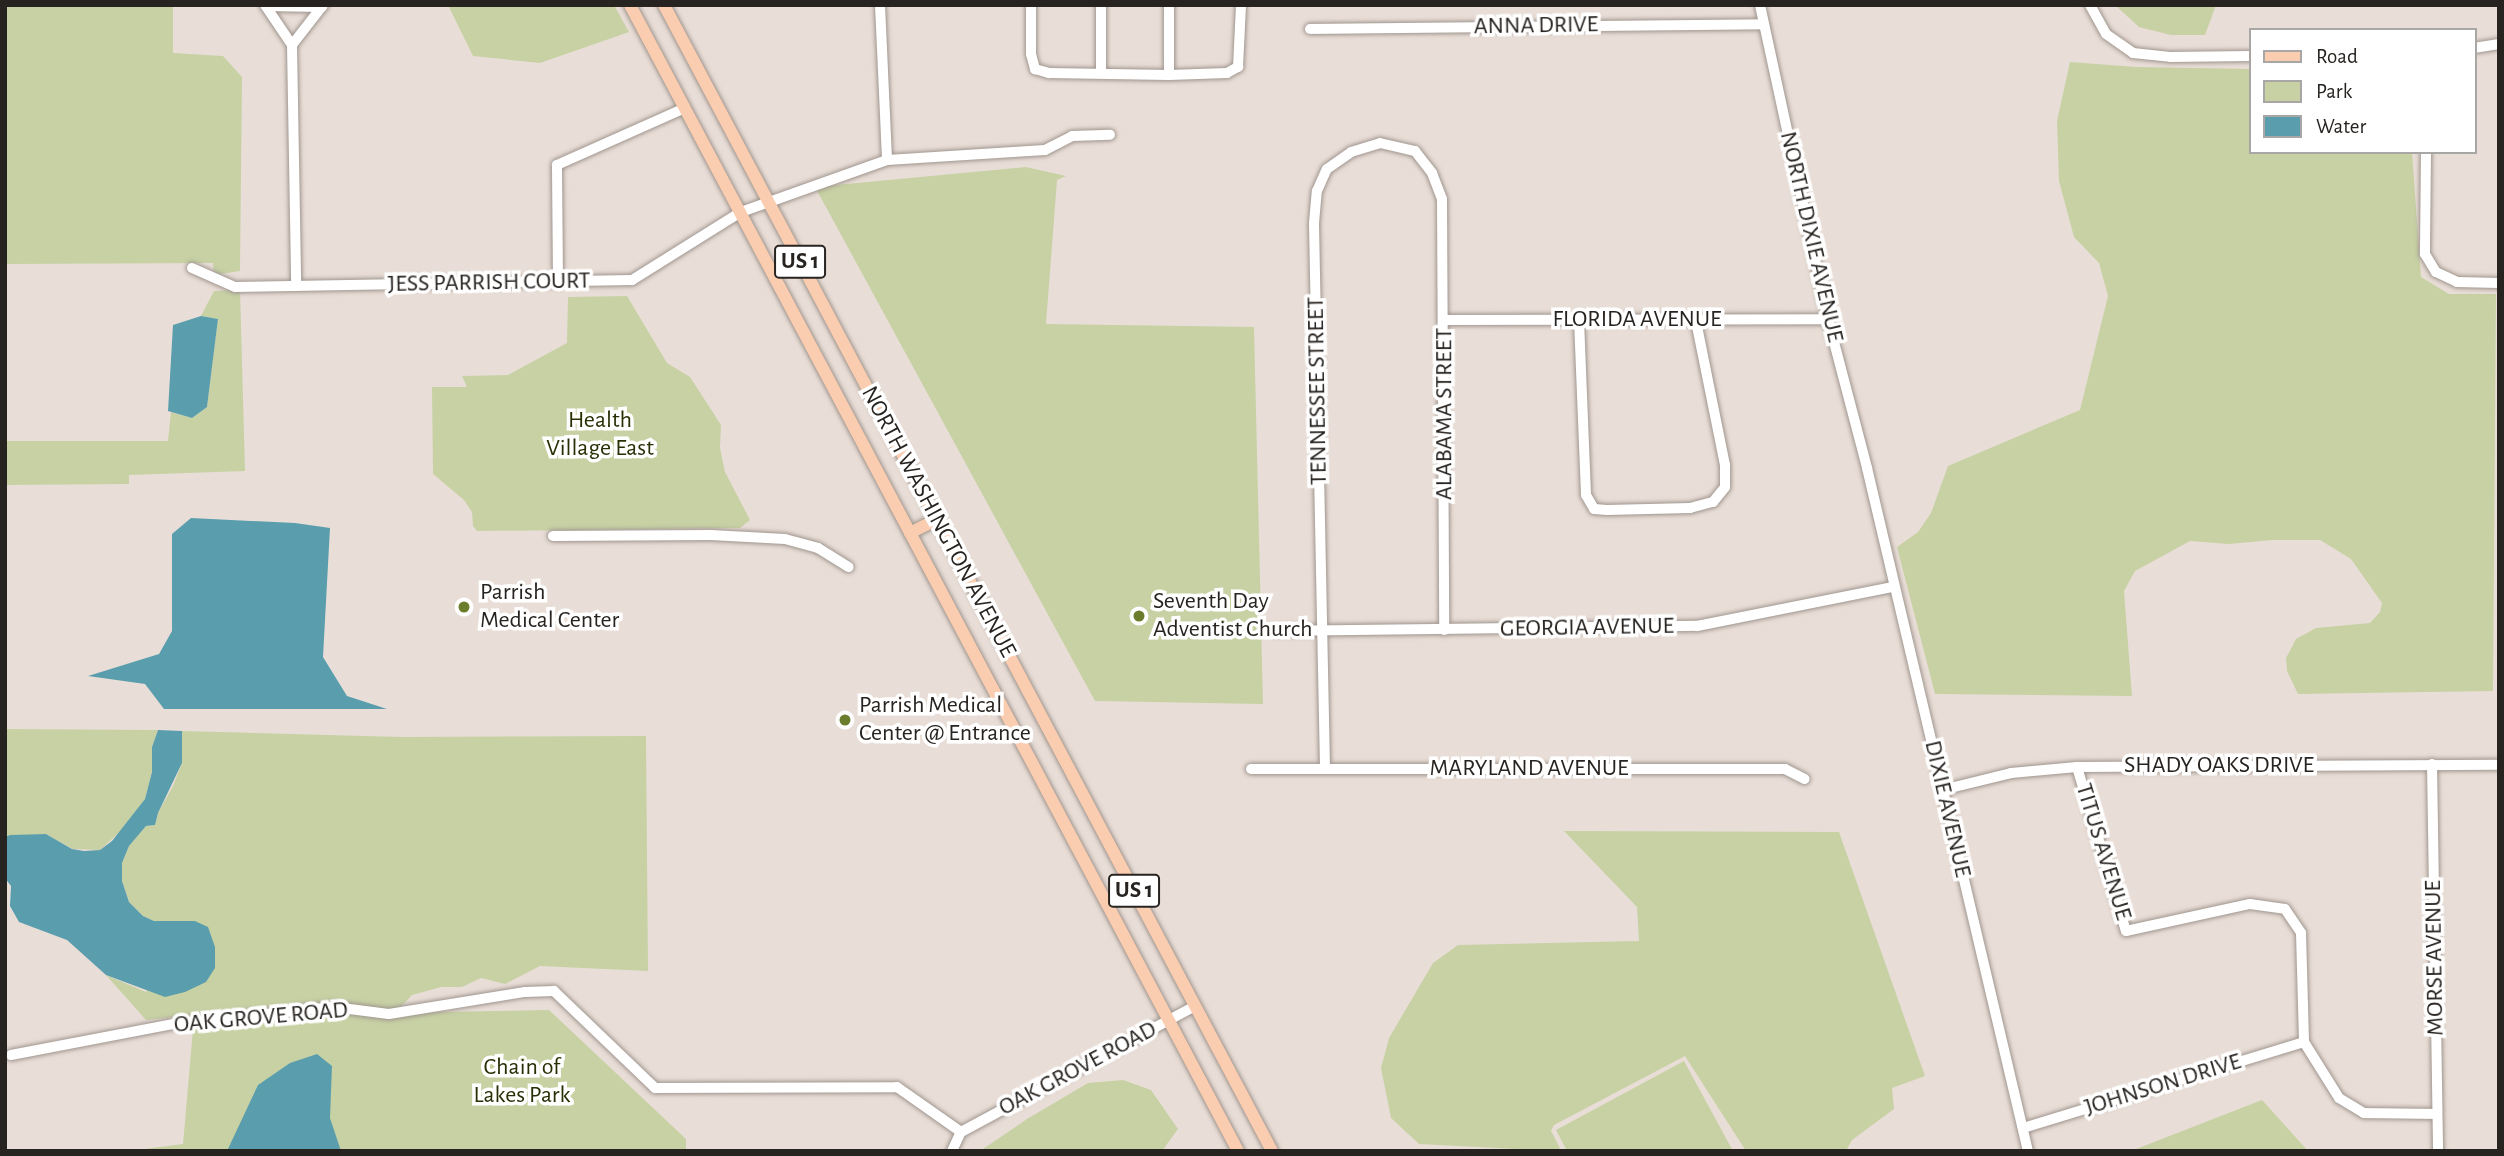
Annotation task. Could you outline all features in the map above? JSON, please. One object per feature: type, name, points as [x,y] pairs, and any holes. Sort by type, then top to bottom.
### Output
[{"type":"main road","name":"NORTH WASHINGTON AVENUE","points":[[630,5],[1238,1151]]},
{"type":"main road","name":"NORTH WASHINGTON AVENUE","points":[[664,5],[1272,1151]]},
{"type":"main road","points":[[910,533],[937,519]]},
{"type":"street","points":[[880,5],[887,160]]},
{"type":"street","points":[[1031,5],[1031,54],[1035,69],[1049,74],[1169,75],[1227,74],[1238,67],[1241,5]]},
{"type":"street","points":[[1101,5],[1101,74]]},
{"type":"street","points":[[1169,5],[1169,75]]},
{"type":"street","name":"NORTH DIXIE AVENUE","points":[[1760,5],[1828,318],[1867,468]]},
{"type":"street","points":[[2090,5],[2106,34],[2133,53],[2170,57],[2248,56]]},
{"type":"street","points":[[266,6],[323,6]]},
{"type":"street","points":[[266,6],[292,45],[296,286]]},
{"type":"street","points":[[292,45],[323,6]]},
{"type":"street","name":"ANNA DRIVE","points":[[1310,29],[1763,24]]},
{"type":"street","points":[[2476,48],[2499,44]]},
{"type":"street","points":[[558,282],[557,165],[685,107]]},
{"type":"street","name":"JESS PARRISH COURT","points":[[192,268],[235,287],[632,280],[741,212],[887,160],[1045,150],[1072,136],[1110,135]]},
{"type":"street","name":"TENNESSEE STREET","points":[[1325,768],[1314,223],[1317,191],[1326,169],[1351,152],[1380,143],[1415,151],[1432,173],[1442,199]]},
{"type":"street","points":[[2426,154],[2425,254],[2435,272],[2457,282],[2499,283]]},
{"type":"street","name":"ALABAMA STREET","points":[[1442,199],[1445,320],[1444,630]]},
{"type":"street","name":"FLORIDA AVENUE","points":[[1445,320],[1696,321],[1828,318]]},
{"type":"street","points":[[1579,320],[1586,495],[1594,509],[1607,510],[1690,508],[1713,502],[1725,487],[1725,465],[1696,321]]},
{"type":"street","name":"DIXIE AVENUE","points":[[1867,468],[2028,1151]]},
{"type":"street","points":[[553,536],[711,535],[785,539],[818,548],[849,567]]},
{"type":"street","name":"GEORGIA AVENUE","points":[[1276,631],[1697,626],[1894,587]]},
{"type":"street","name":"MORSE AVENUE","points":[[2432,764],[2438,1151]]},
{"type":"street","name":"SHADY OAKS DRIVE","points":[[1942,790],[2011,773],[2077,767],[2499,765]]},
{"type":"street","name":"TITUS AVENUE","points":[[2077,767],[2126,931],[2250,904],[2285,909],[2301,933],[2304,1042]]},
{"type":"street","name":"MARYLAND AVENUE","points":[[1251,769],[1785,769],[1805,779]]},
{"type":"street","name":"OAK GROVE ROAD","points":[[11,1055],[179,1023],[334,1007],[389,1014],[525,992],[554,991],[655,1088],[897,1087],[961,1132],[1195,1006]]},
{"type":"street","points":[[2304,1042],[2339,1098],[2364,1113],[2437,1114]]},
{"type":"street","name":"JOHNSON DRIVE","points":[[2023,1128],[2304,1042]]},
{"type":"street","points":[[952,1151],[961,1132]]},
{"type":"green space","points":[[5,5],[173,5],[173,53],[223,56],[242,77],[240,271],[214,275],[213,263],[5,264]]},
{"type":"green space","points":[[448,5],[614,5],[629,32],[540,63],[473,56]]},
{"type":"green space","points":[[2115,5],[2216,5],[2205,35],[2171,35],[2139,27]]},
{"type":"green space","points":[[2070,62],[2136,67],[2248,69],[2248,154],[2412,154],[2421,277],[2449,294],[2496,294],[2493,691],[2298,694],[2287,671],[2286,658],[2296,639],[2316,628],[2370,623],[2380,612],[2382,603],[2351,559],[2320,540],[2272,540],[2229,544],[2190,541],[2135,571],[2124,591],[2132,696],[1935,694],[1897,547],[1918,532],[1931,513],[1948,466],[2080,410],[2108,296],[2099,263],[2074,237],[2059,181],[2057,121]]},
{"type":"green space","points":[[1026,167],[1066,176],[1057,180],[1046,324],[1254,327],[1263,704],[1095,701],[815,187]]},
{"type":"green space","points":[[240,290],[245,471],[129,475],[129,484],[5,485],[5,441],[168,441],[171,412],[192,418],[207,407],[218,319],[201,316],[214,291]]},
{"type":"green space","name":"Health Village East","points":[[627,296],[667,363],[690,377],[721,425],[720,448],[725,472],[750,520],[740,528],[477,531],[473,526],[472,512],[464,500],[433,474],[432,387],[467,387],[462,376],[508,375],[567,343],[568,297]]},
{"type":"green space","points":[[5,729],[158,730],[152,747],[152,772],[145,799],[126,826],[100,850],[73,849],[46,834],[5,837]]},
{"type":"green space","points":[[182,731],[402,737],[646,736],[648,971],[540,966],[505,984],[481,978],[462,987],[441,987],[412,995],[399,1009],[328,1009],[176,1026],[175,1017],[146,1020],[106,975],[146,992],[195,921],[154,921],[143,916],[129,902],[122,881],[122,863],[129,846],[146,826],[155,825],[158,813],[173,786],[182,763]]},
{"type":"green space","points":[[1564,831],[1839,832],[1925,1076],[1892,1088],[1894,1109],[1852,1140],[1846,1151],[1746,1151],[1685,1056],[1554,1125],[1551,1131],[1560,1148],[1557,1151],[1419,1144],[1391,1118],[1381,1068],[1389,1038],[1433,963],[1458,945],[1639,941],[1637,907]]},
{"type":"green space","name":"Chain of Lakes Park","points":[[549,1010],[686,1139],[686,1151],[129,1151],[183,1144],[193,1029],[328,1014]]},
{"type":"green space","points":[[1684,1061],[1733,1151],[1567,1151],[1556,1130]]},
{"type":"green space","points":[[1123,1080],[1151,1090],[1178,1129],[1162,1151],[980,1151],[1088,1083]]},
{"type":"green space","points":[[2262,1100],[2308,1151],[2131,1151]]},
{"type":"water","points":[[201,316],[218,319],[207,407],[192,418],[168,411],[173,325]]},
{"type":"water","points":[[191,518],[295,523],[330,528],[323,657],[347,696],[387,709],[164,709],[145,684],[88,676],[159,654],[172,631],[172,534]]},
{"type":"water","points":[[158,730],[182,731],[182,763],[155,825],[146,826],[129,846],[122,863],[122,881],[129,902],[143,916],[154,921],[195,921],[208,927],[215,947],[215,968],[206,982],[185,992],[165,997],[106,975],[67,940],[19,922],[10,906],[11,886],[5,878],[5,837],[10,835],[46,834],[72,849],[84,851],[100,850],[112,841],[145,799],[152,772],[152,747]]},
{"type":"water","points":[[317,1054],[332,1066],[330,1118],[341,1151],[227,1151],[258,1085],[290,1063]]},
{"type":"place","name":"Parrish Medical Center","points":[[464,607]]},
{"type":"place","name":"Seventh Day Adventist Church","points":[[1139,616]]},
{"type":"place","name":"Parrish Medical Center @ Entrance","points":[[845,720]]}]
